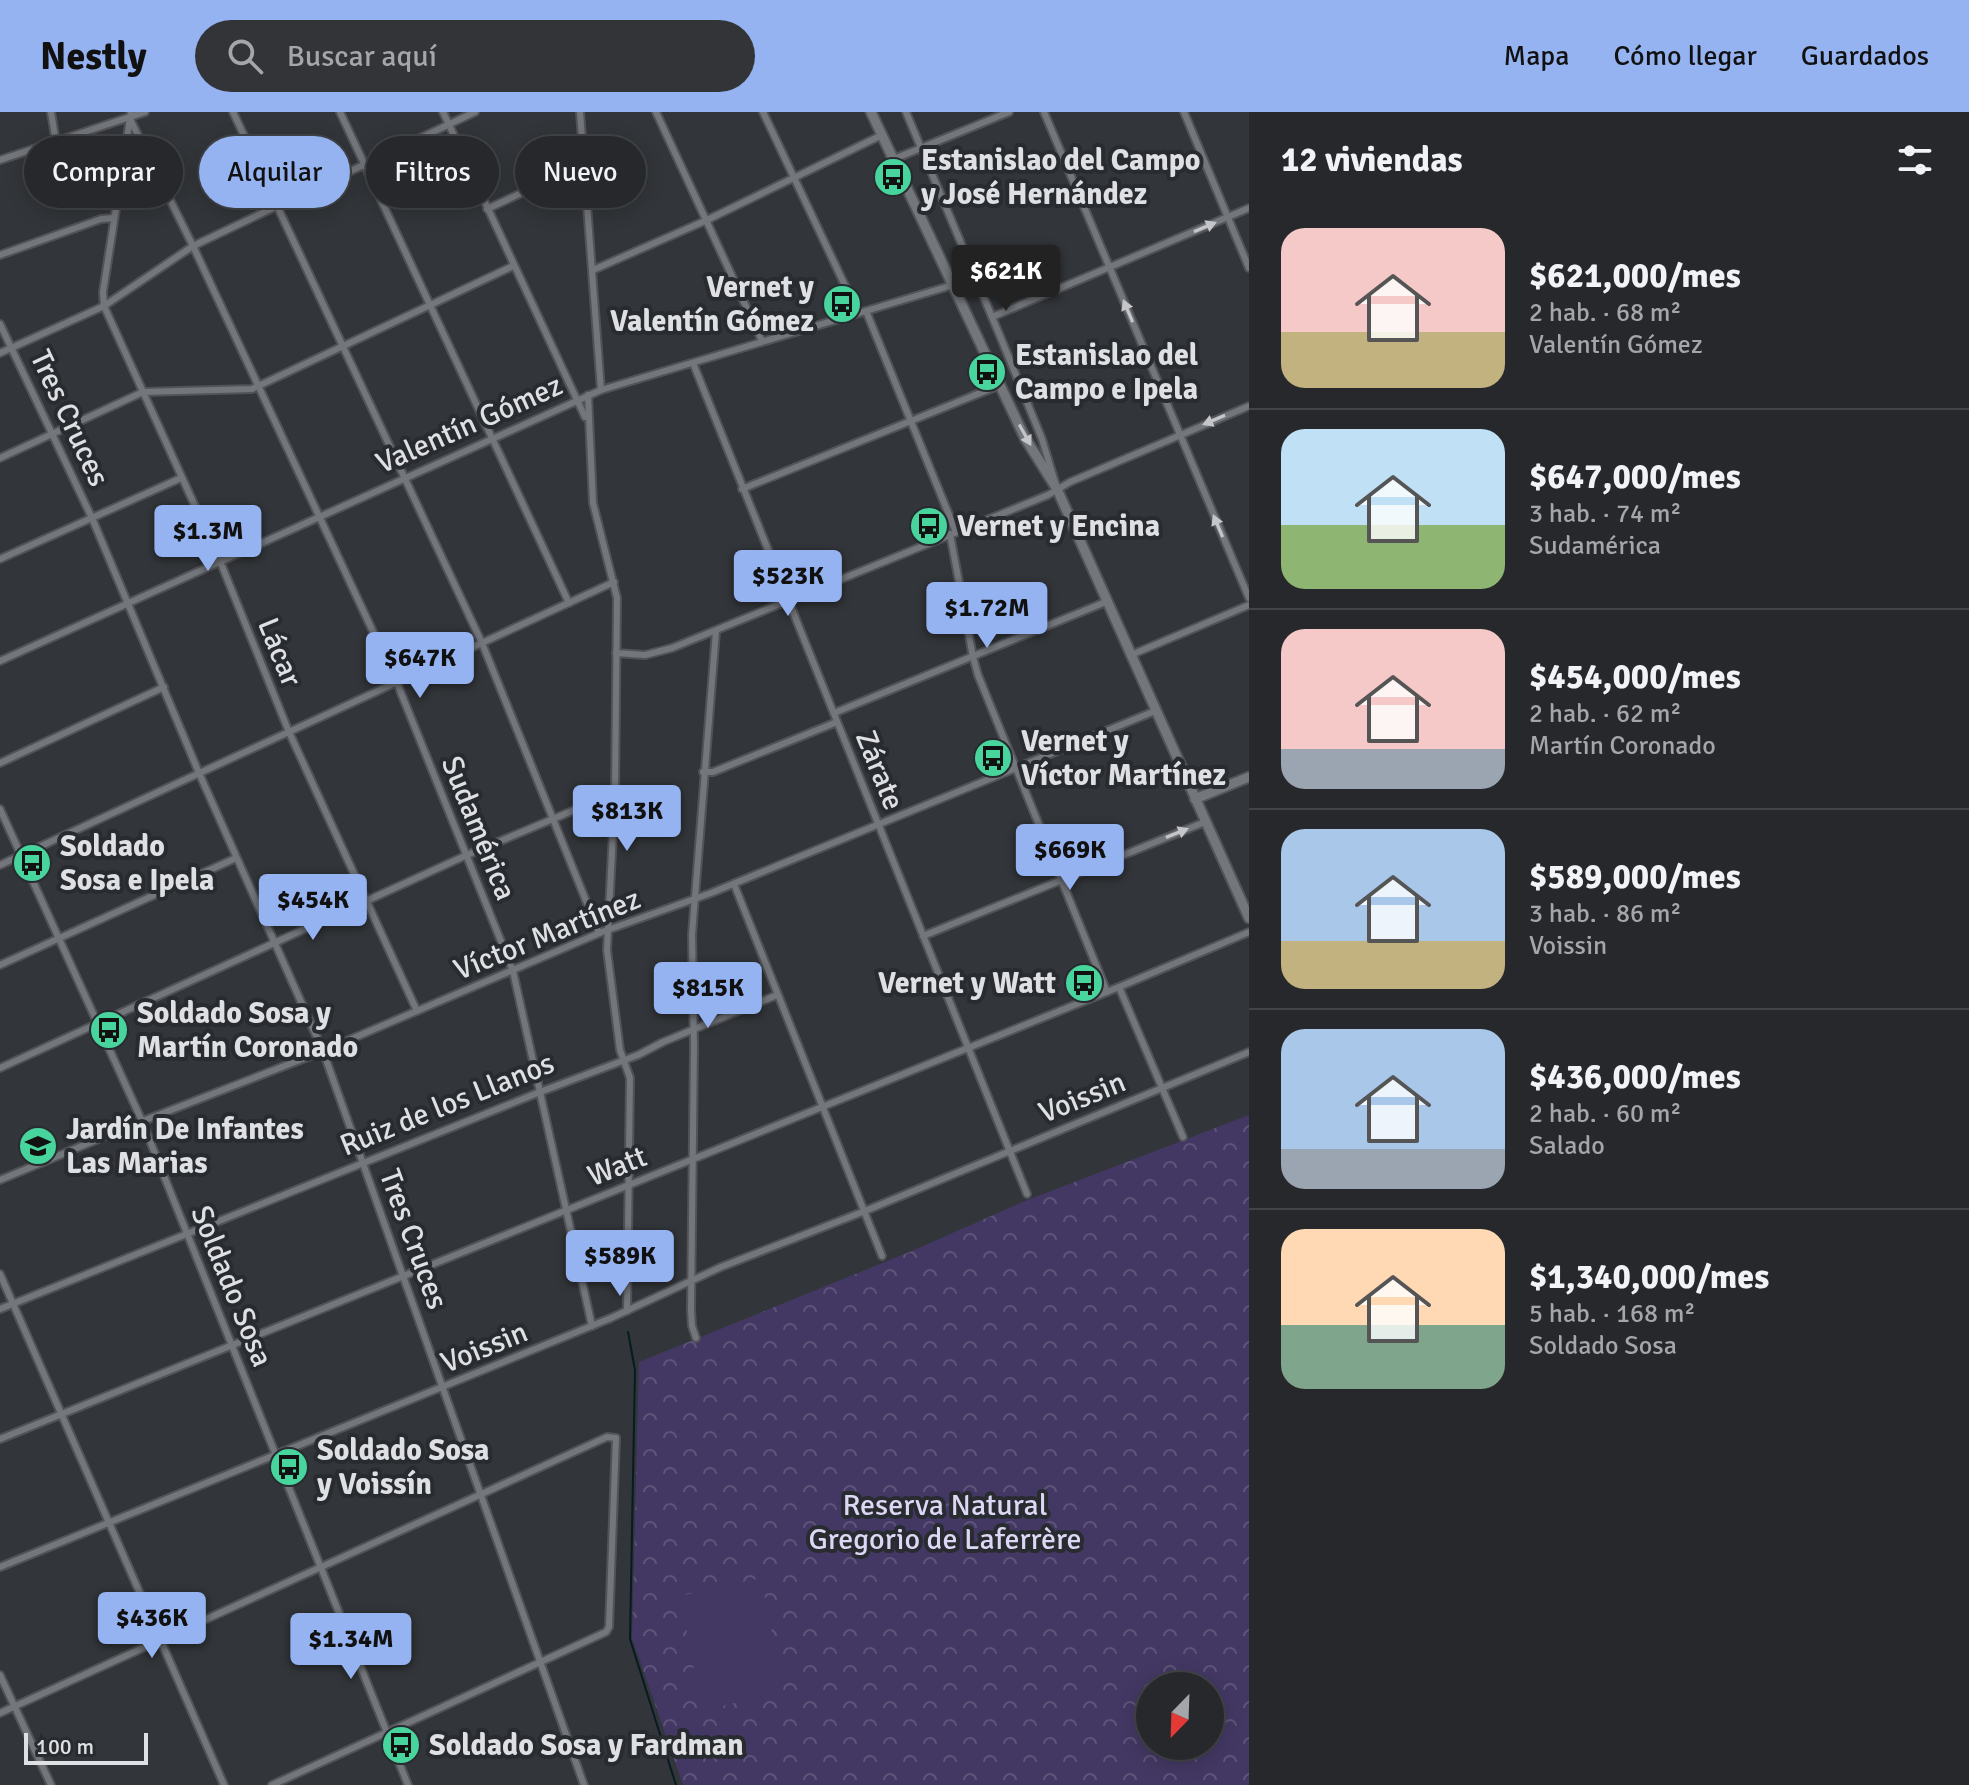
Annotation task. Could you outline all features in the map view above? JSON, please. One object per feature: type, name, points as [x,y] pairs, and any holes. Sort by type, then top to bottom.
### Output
[{"type":"street","points":[[51,112],[55,136]]},
{"type":"street","points":[[73,136],[145,112]]},
{"type":"street","points":[[233,112],[244,136]]},
{"type":"street","points":[[340,112],[569,603]]},
{"type":"street","points":[[443,112],[587,420]]},
{"type":"street","points":[[350,171],[475,112]]},
{"type":"street","points":[[580,112],[582,136]]},
{"type":"street","points":[[656,112],[762,341]]},
{"type":"street","points":[[763,112],[858,313]]},
{"type":"street","points":[[871,112],[1025,438],[1057,489],[1249,918]]},
{"type":"street","points":[[906,112],[1042,439],[1057,489]]},
{"type":"street","points":[[894,159],[1009,112]]},
{"type":"street","points":[[1044,112],[1249,598]]},
{"type":"street","points":[[1184,112],[1249,268]]},
{"type":"street","name":"Lácar","points":[[131,116],[103,292],[104,306],[220,561],[289,732],[417,1011]]},
{"type":"street","name":"Sudamérica","points":[[131,116],[397,683],[513,971],[592,1326]]},
{"type":"street","points":[[593,270],[795,179],[882,135]]},
{"type":"street","points":[[0,160],[24,152]]},
{"type":"street","points":[[487,209],[515,196]]},
{"type":"street","points":[[0,353],[104,306],[193,246],[272,208]]},
{"type":"street","points":[[277,208],[482,643],[599,933]]},
{"type":"street","points":[[588,208],[601,390]]},
{"type":"street","points":[[992,317],[1249,208]]},
{"type":"street","points":[[0,255],[101,219],[114,218]]},
{"type":"street","points":[[0,458],[143,392],[239,392],[259,387],[513,266]]},
{"type":"street","name":"Valentín Gómez","points":[[0,661],[588,395],[953,285],[974,275]]},
{"type":"street","points":[[866,311],[912,420],[953,533],[973,657],[1107,992]]},
{"type":"street","name":"Tres Cruces","points":[[0,324],[92,518],[199,773],[323,1051],[584,1785]]},
{"type":"street","name":"Zárate","points":[[693,363],[1027,1194]]},
{"type":"street","points":[[742,489],[1000,385]]},
{"type":"street","points":[[588,395],[593,503],[617,598],[615,793],[607,950],[624,1061],[630,1078],[627,1311]]},
{"type":"street","points":[[616,653],[660,653],[1048,495],[1249,406]]},
{"type":"street","points":[[0,559],[181,478]]},
{"type":"street","points":[[0,865],[614,582]]},
{"type":"street","points":[[834,713],[1108,601]]},
{"type":"street","points":[[1131,655],[1249,605]]},
{"type":"street","points":[[696,1338],[691,1319],[691,981],[703,772],[716,631]]},
{"type":"street","points":[[0,763],[164,687]]},
{"type":"street","name":"Víctor Martínez","points":[[0,1180],[323,1051],[599,933],[734,884],[1155,711]]},
{"type":"street","points":[[703,772],[713,772],[837,722]]},
{"type":"street","points":[[1195,799],[1249,777]]},
{"type":"street","points":[[0,1068],[467,855],[615,793]]},
{"type":"street","name":"Soldado Sosa","points":[[0,809],[142,1121],[408,1785]]},
{"type":"street","points":[[923,936],[1205,822]]},
{"type":"street","points":[[0,965],[236,858]]},
{"type":"street","points":[[734,884],[882,1256]]},
{"type":"street","name":"Watt","points":[[0,1439],[1249,932]]},
{"type":"street","points":[[1119,987],[1183,1137]]},
{"type":"street","name":"Ruiz de los Llanos","points":[[0,1309],[624,1061],[777,995]]},
{"type":"street","name":"Voissin","points":[[0,1567],[592,1326],[692,1281],[1249,1052]]},
{"type":"street","points":[[0,1274],[224,1785]]},
{"type":"street","points":[[0,1713],[481,1493],[607,1437],[616,1438],[609,1627],[601,1635],[272,1785]]},
{"type":"street","points":[[0,1675],[51,1785]]},
{"type":"green space","name":"Reserva Natural Gregorio de Laferrère","points":[[1249,1115],[1249,1785],[683,1785],[632,1638],[639,1362],[912,1251],[1025,1201]]},
{"type":"green space","points":[[761,1578],[783,1691],[702,1711],[680,1596]]},
{"type":"waterway","points":[[628,1332],[635,1370],[630,1639],[676,1785]]},
{"type":"place","name":"Estanislao del Campo y José Hernández","points":[[893,177]]},
{"type":"place","name":"Vernet y Valentín Gómez","points":[[842,304]]},
{"type":"place","name":"Estanislao del Campo e Ipela","points":[[987,372]]},
{"type":"place","name":"Vernet y Encina","points":[[929,526]]},
{"type":"place","name":"Vernet y Víctor Martínez","points":[[993,758]]},
{"type":"place","name":"Soldado Sosa e Ipela","points":[[32,863]]},
{"type":"place","name":"Vernet y Watt","points":[[1084,983]]},
{"type":"place","name":"Soldado Sosa y Martín Coronado","points":[[109,1030]]},
{"type":"place","name":"Jardín De Infantes Las Marias","points":[[38,1146]]},
{"type":"place","name":"Soldado Sosa y Voissín","points":[[289,1467]]},
{"type":"place","name":"Soldado Sosa y Fardman","points":[[401,1745]]}]
